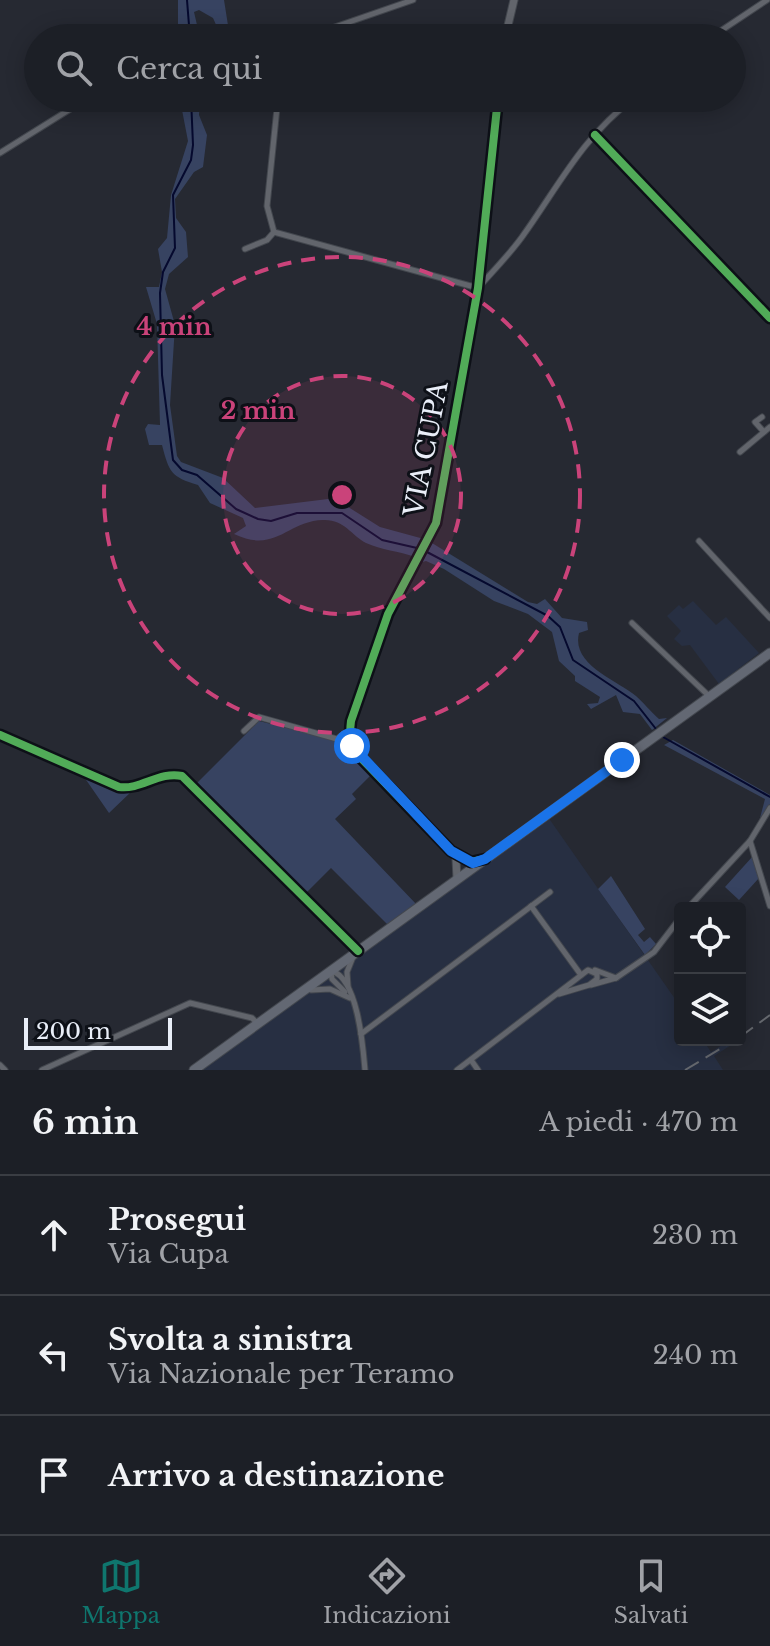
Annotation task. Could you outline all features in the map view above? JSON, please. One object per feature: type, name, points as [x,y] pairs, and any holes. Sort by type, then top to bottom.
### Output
[{"type":"main road","points":[[194,1070],[770,653]]},
{"type":"street","points":[[344,24],[413,0]]},
{"type":"street","points":[[508,24],[514,0]]},
{"type":"street","points":[[731,24],[767,0]]},
{"type":"street","points":[[0,153],[66,112]]},
{"type":"street","points":[[274,232],[267,206],[277,112]]},
{"type":"street","name":"VIA CUPA","points":[[350,730],[388,614],[436,523],[478,288],[497,112]]},
{"type":"street","points":[[274,232],[478,288],[522,237],[565,170],[619,112]]},
{"type":"street","points":[[595,135],[770,318]]},
{"type":"street","points":[[245,249],[267,240],[274,232]]},
{"type":"street","points":[[762,417],[755,422],[764,432]]},
{"type":"street","points":[[740,452],[770,427]]},
{"type":"street","points":[[699,541],[770,618]]},
{"type":"street","points":[[632,623],[710,696]]},
{"type":"street","points":[[244,731],[259,717],[337,739],[350,730],[352,746],[361,758],[470,870]]},
{"type":"street","points":[[0,735],[119,787],[135,787],[168,775],[182,776],[357,952],[347,972],[361,1034],[365,1070]]},
{"type":"street","points":[[694,902],[750,841],[770,808]]},
{"type":"street","points":[[750,841],[770,906]]},
{"type":"street","points":[[459,858],[473,863],[485,859]]},
{"type":"street","points":[[457,879],[459,858]]},
{"type":"street","points":[[361,1034],[550,892]]},
{"type":"street","points":[[531,906],[581,975]]},
{"type":"street","points":[[559,994],[616,978],[654,952],[674,926]]},
{"type":"street","points":[[589,985],[597,979],[594,970]]},
{"type":"street","points":[[457,1070],[581,975],[594,970],[616,978]]},
{"type":"street","points":[[331,971],[332,979],[351,999]]},
{"type":"street","points":[[300,993],[324,988],[351,999]]},
{"type":"street","points":[[42,1070],[190,1003],[252,1018],[258,1024]]},
{"type":"street","points":[[471,1060],[478,1070]]},
{"type":"street","points":[[0,1065],[5,1070]]},
{"type":"shaded area","points":[[178,0],[224,0],[228,24],[216,24],[213,18],[199,10],[194,12],[197,24],[178,24]]},
{"type":"shaded area","points":[[182,112],[199,112],[207,135],[203,167],[194,172],[175,199],[176,218],[186,232],[188,257],[169,274],[165,289],[175,325],[170,405],[177,456],[181,462],[223,478],[255,508],[328,499],[345,505],[380,527],[424,539],[415,557],[366,543],[330,520],[300,525],[271,539],[248,539],[234,534],[246,526],[243,518],[210,503],[198,485],[172,472],[162,445],[149,445],[145,429],[148,424],[160,425],[157,324],[146,287],[159,287],[162,272],[158,249],[167,238],[171,195],[188,141]]},
{"type":"shaded area","points":[[432,543],[528,602],[537,604],[545,599],[562,618],[587,622],[588,630],[579,633],[578,644],[589,663],[636,696],[659,719],[667,718],[652,730],[640,714],[623,712],[616,695],[591,709],[587,704],[598,703],[600,697],[575,681],[575,676],[559,661],[552,632],[528,614],[494,601],[444,569],[426,561],[419,563]]},
{"type":"shaded area","points":[[693,601],[716,625],[726,617],[759,653],[719,684],[690,645],[682,646],[674,639],[681,631],[667,616],[679,605],[683,609]]},
{"type":"shaded area","points":[[259,721],[344,742],[372,774],[352,794],[356,799],[335,819],[417,905],[388,925],[331,868],[305,894],[195,785]]},
{"type":"shaded area","points":[[673,740],[770,795],[770,804],[760,818],[765,799],[664,745]]},
{"type":"shaded area","points":[[82,774],[114,788],[133,790],[109,813]]},
{"type":"shaded area","points":[[548,817],[674,997],[674,1046],[707,1046],[711,1052],[720,1046],[730,1046],[714,1056],[723,1070],[198,1070]]},
{"type":"shaded area","points":[[753,856],[759,878],[739,900],[725,887]]},
{"type":"shaded area","points":[[611,876],[645,929],[638,935],[644,942],[650,937],[656,944],[645,955],[598,889]]},
{"type":"waterway","points":[[187,0],[189,24]]},
{"type":"waterway","points":[[192,112],[191,160],[173,195],[175,248],[163,272],[160,293],[162,375],[173,460],[182,470],[197,475],[236,509],[258,519],[271,521],[297,513],[342,513],[382,540],[417,548]]},
{"type":"waterway","points":[[427,552],[548,616],[560,627],[573,660],[634,701],[656,729]]},
{"type":"waterway","points":[[663,737],[770,797]]},
{"type":"railway","points":[[746,1033],[770,1015]]},
{"type":"railway","points":[[685,1070],[725,1046]]},
{"type":"cycle path","points":[[485,859],[471,862],[451,851],[361,758],[352,745],[350,732],[351,721],[388,614],[436,523],[478,288],[497,112]]},
{"type":"cycle path","points":[[595,135],[770,318]]},
{"type":"cycle path","points":[[0,735],[119,787],[135,786],[166,776],[182,776],[358,951]]},
{"type":"route","points":[[352,746],[451,851],[473,863],[485,859],[622,760]]}]
